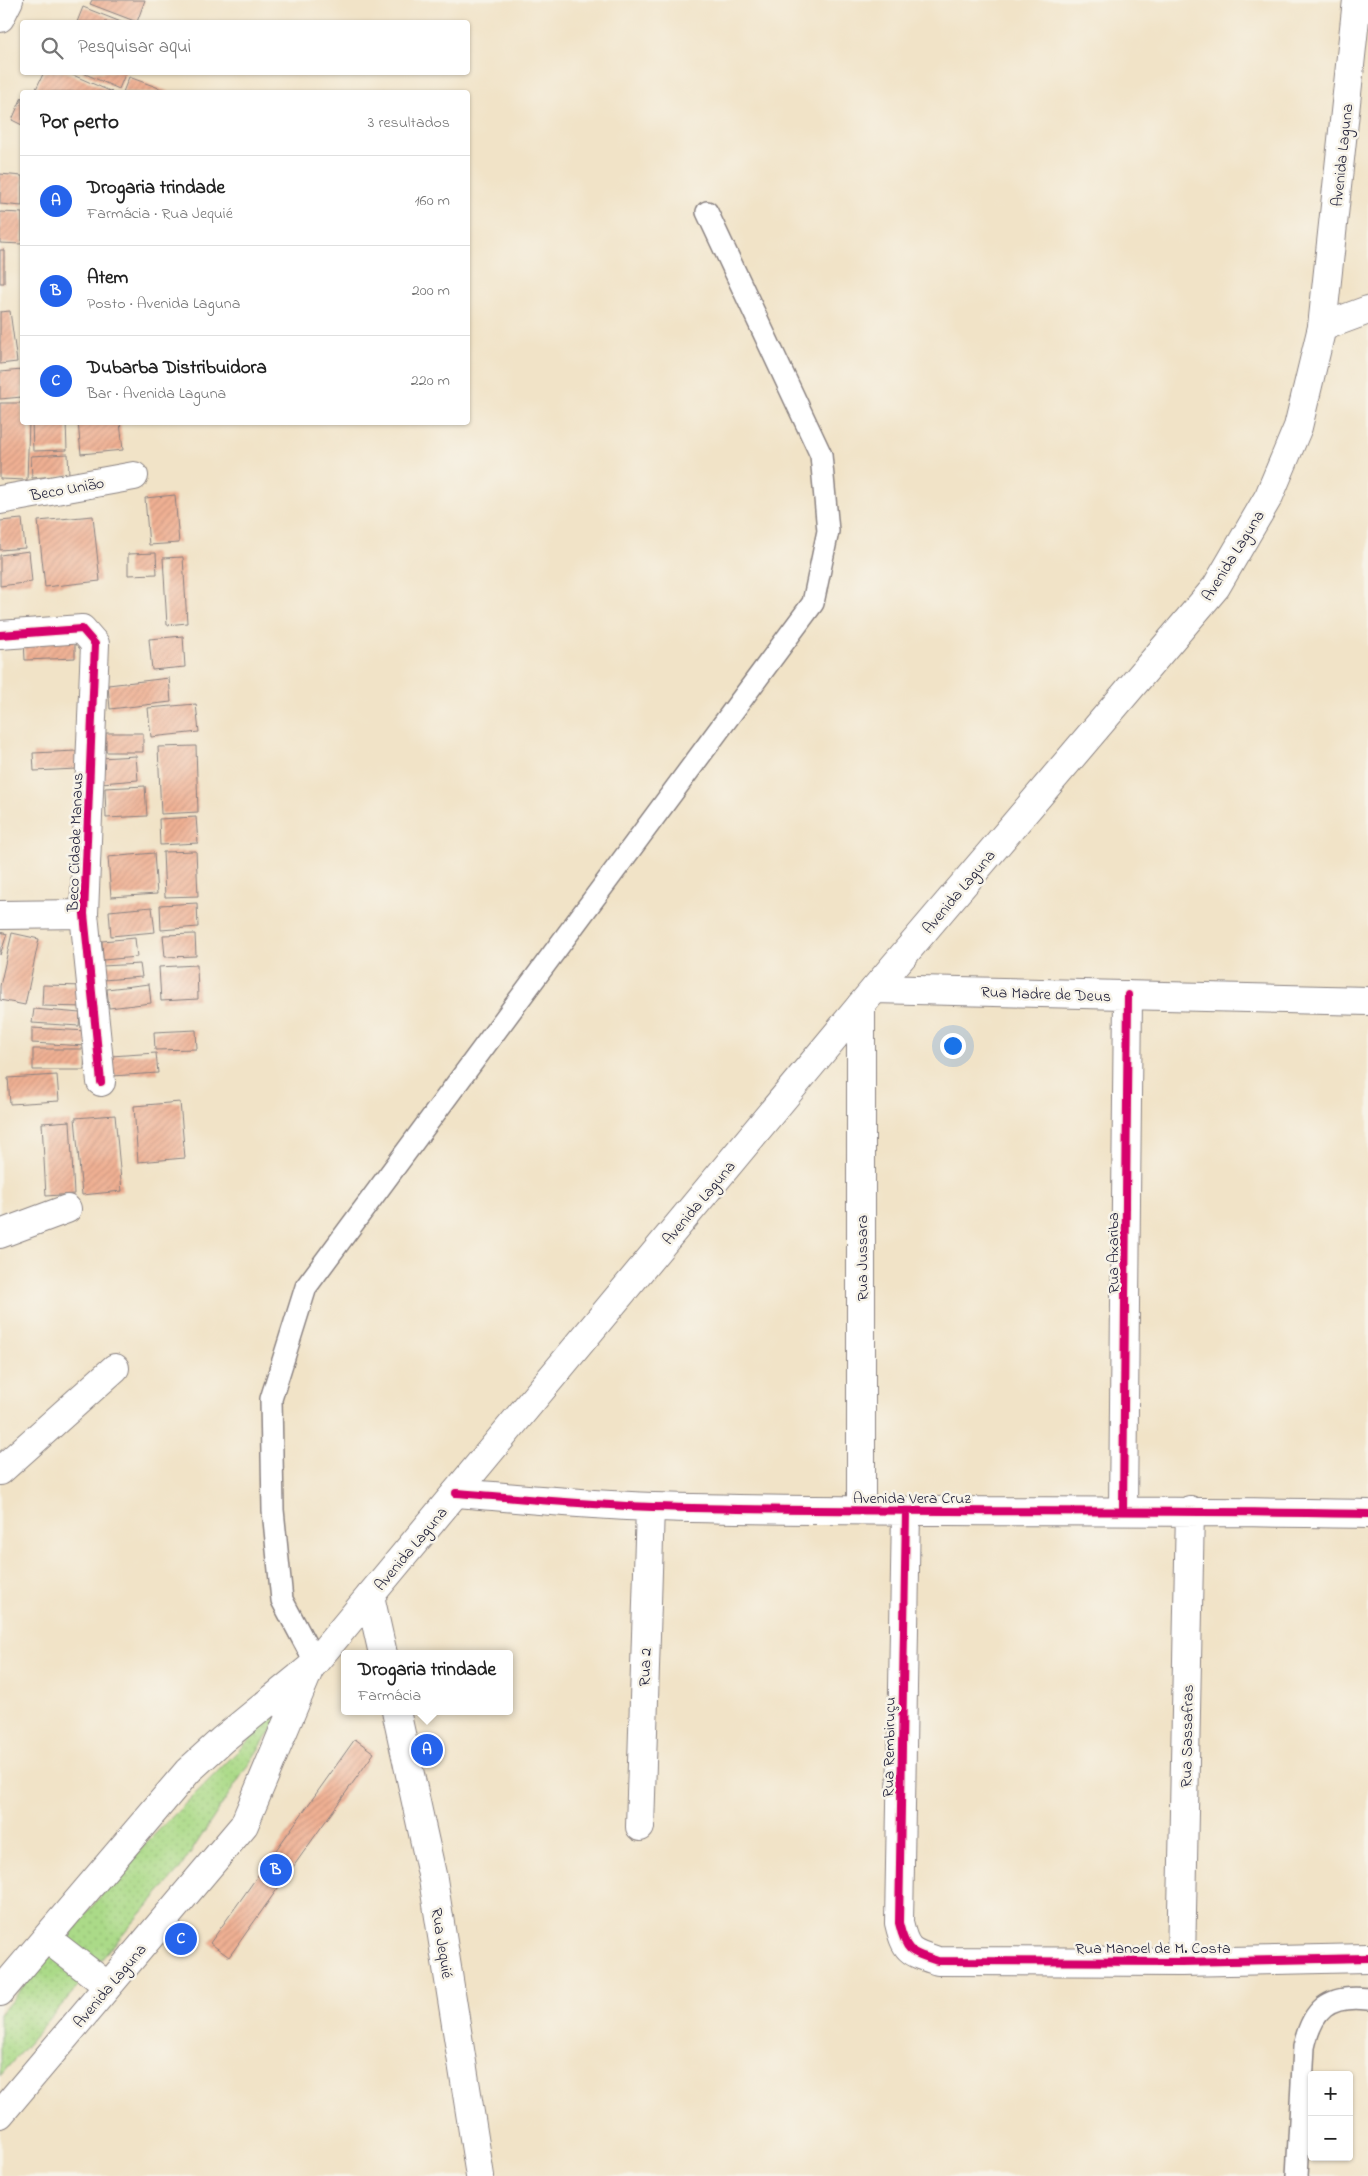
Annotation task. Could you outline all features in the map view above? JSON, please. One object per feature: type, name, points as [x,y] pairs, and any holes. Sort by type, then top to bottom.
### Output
[{"type":"street","points":[[0,18],[9,0]]},
{"type":"street","name":"Avenida Laguna","points":[[0,1992],[188,1771],[312,1665],[868,997],[1216,588],[1269,496],[1298,427],[1322,327],[1357,0]]},
{"type":"street","points":[[1322,327],[1368,310]]},
{"type":"street","name":"Beco União","points":[[0,500],[134,476]]},
{"type":"street","name":"Beco Cidade Manaus","points":[[0,635],[82,629],[95,644],[84,914],[101,1082]]},
{"type":"street","points":[[0,915],[84,914]]},
{"type":"street","name":"Rua Madre de Deus","points":[[868,997],[1128,995],[1368,1001]]},
{"type":"street","name":"Rua Axariba","points":[[1123,1510],[1128,995]]},
{"type":"street","name":"Rua Jussara","points":[[861,1510],[868,997]]},
{"type":"street","points":[[0,1234],[67,1209]]},
{"type":"street","points":[[0,1471],[115,1368]]},
{"type":"street","name":"Avenida Vera Cruz","points":[[456,1493],[650,1507],[906,1511],[1190,1510],[1368,1514]]},
{"type":"street","name":"Rua 2","points":[[640,1827],[650,1507]]},
{"type":"street","name":"Rua Sassafras","points":[[1182,1962],[1190,1510]]},
{"type":"street","name":"Rua Rembiruçu","points":[[906,1511],[899,1923],[904,1942],[915,1954],[938,1961]]},
{"type":"street","points":[[370,1596],[382,1650]]},
{"type":"street","name":"Avenida Laguna","points":[[0,2114],[244,1825],[312,1665]]},
{"type":"street","name":"Rua Jequié","points":[[397,1715],[433,1879],[480,2176]]},
{"type":"street","points":[[46,1938],[108,1986]]},
{"type":"street","name":"Rua Manoel de M. Costa","points":[[938,1961],[1182,1962],[1368,1958]]},
{"type":"lane","points":[[312,1665],[282,1600],[273,1501],[272,1399],[306,1287],[813,603],[828,531],[821,455],[708,212]]},
{"type":"lane","points":[[1297,2176],[1304,2047],[1308,2030],[1314,2016],[1325,2005],[1341,1999],[1368,1999]]},
{"type":"green space","points":[[295,1694],[179,1870],[0,2076],[0,2014],[148,1841]]},
{"type":"building","points":[[92,0],[145,0],[138,20],[132,20],[90,4]]},
{"type":"building","points":[[83,7],[116,20],[78,20]]},
{"type":"building","points":[[43,75],[73,75],[107,90],[38,90],[36,89]]},
{"type":"building","points":[[88,75],[125,75],[119,89]]},
{"type":"building","points":[[129,77],[165,90],[124,90]]},
{"type":"building","points":[[20,102],[20,124],[12,120]]},
{"type":"building","points":[[0,174],[20,176],[20,206],[0,204]]},
{"type":"building","points":[[0,212],[20,213],[20,244],[0,243]]},
{"type":"building","points":[[0,250],[4,250],[4,283],[0,283]]},
{"type":"building","points":[[10,311],[17,362],[0,364],[0,312]]},
{"type":"building","points":[[20,370],[20,397],[0,399],[0,372]]},
{"type":"building","points":[[0,403],[20,403],[20,425],[29,425],[27,480],[0,479]]},
{"type":"building","points":[[32,425],[66,425],[67,450],[33,451]]},
{"type":"building","points":[[78,425],[120,425],[123,450],[81,454]]},
{"type":"building","points":[[68,454],[69,475],[32,478],[31,456]]},
{"type":"building","points":[[175,495],[179,543],[149,545],[145,498]]},
{"type":"building","points":[[93,516],[100,581],[45,587],[38,521]]},
{"type":"building","points":[[22,519],[25,548],[0,550],[0,521]]},
{"type":"building","points":[[29,551],[32,582],[0,586],[0,555]]},
{"type":"building","points":[[156,553],[157,574],[128,575],[128,554]]},
{"type":"building","points":[[183,557],[187,623],[167,625],[163,558]]},
{"type":"building","points":[[183,636],[185,667],[152,670],[149,639]]},
{"type":"building","points":[[75,638],[75,658],[25,660],[24,641]]},
{"type":"building","points":[[169,678],[171,702],[110,709],[108,685]]},
{"type":"building","points":[[196,704],[199,732],[151,737],[148,708]]},
{"type":"building","points":[[106,733],[143,733],[143,752],[106,752]]},
{"type":"building","points":[[196,746],[198,812],[161,814],[158,747]]},
{"type":"building","points":[[76,751],[77,769],[34,771],[33,753]]},
{"type":"building","points":[[136,756],[138,780],[101,783],[100,758]]},
{"type":"building","points":[[145,786],[147,816],[106,818],[105,788]]},
{"type":"building","points":[[196,817],[198,843],[160,845],[159,819]]},
{"type":"building","points":[[196,851],[198,896],[165,897],[163,852]]},
{"type":"building","points":[[154,853],[157,894],[111,897],[108,857]]},
{"type":"building","points":[[197,903],[198,927],[161,930],[160,905]]},
{"type":"building","points":[[152,907],[155,932],[111,936],[109,911]]},
{"type":"building","points":[[0,932],[7,934],[0,955]]},
{"type":"building","points":[[12,933],[39,939],[25,1005],[0,1000],[0,986]]},
{"type":"building","points":[[195,934],[196,956],[165,957],[163,935]]},
{"type":"building","points":[[135,938],[137,957],[103,960],[102,941]]},
{"type":"building","points":[[140,964],[142,977],[103,980],[102,966]]},
{"type":"building","points":[[197,965],[198,999],[161,1001],[159,967]]},
{"type":"building","points":[[149,984],[151,1003],[109,1008],[107,989]]},
{"type":"building","points":[[43,985],[87,986],[86,1007],[42,1006]]},
{"type":"building","points":[[34,1009],[80,1013],[79,1026],[32,1023]]},
{"type":"building","points":[[32,1028],[87,1031],[86,1046],[32,1043]]},
{"type":"building","points":[[196,1030],[197,1049],[155,1050],[154,1032]]},
{"type":"building","points":[[33,1049],[85,1049],[84,1070],[33,1070]]},
{"type":"building","points":[[156,1053],[158,1073],[112,1076],[111,1056]]},
{"type":"building","points":[[57,1075],[59,1101],[10,1104],[8,1078]]},
{"type":"building","points":[[180,1102],[185,1158],[138,1162],[134,1106]]},
{"type":"building","points":[[115,1115],[122,1191],[82,1195],[75,1118]]},
{"type":"building","points":[[70,1121],[74,1194],[46,1196],[42,1123]]},
{"type":"building","points":[[355,1739],[374,1753],[229,1957],[210,1943]]},
{"type":"cycle path","points":[[0,635],[82,629],[95,644],[84,914],[101,1082]]},
{"type":"cycle path","points":[[1123,1510],[1128,995]]},
{"type":"cycle path","points":[[456,1493],[653,1507],[1368,1514]]},
{"type":"cycle path","points":[[906,1511],[899,1923],[904,1940],[915,1953],[938,1961],[1181,1962],[1368,1958]]},
{"type":"place","name":"Drogaria trindade","points":[[427,1750]]},
{"type":"place","name":"Atem","points":[[276,1870]]},
{"type":"place","name":"Dubarba Distribuidora","points":[[181,1939]]}]
